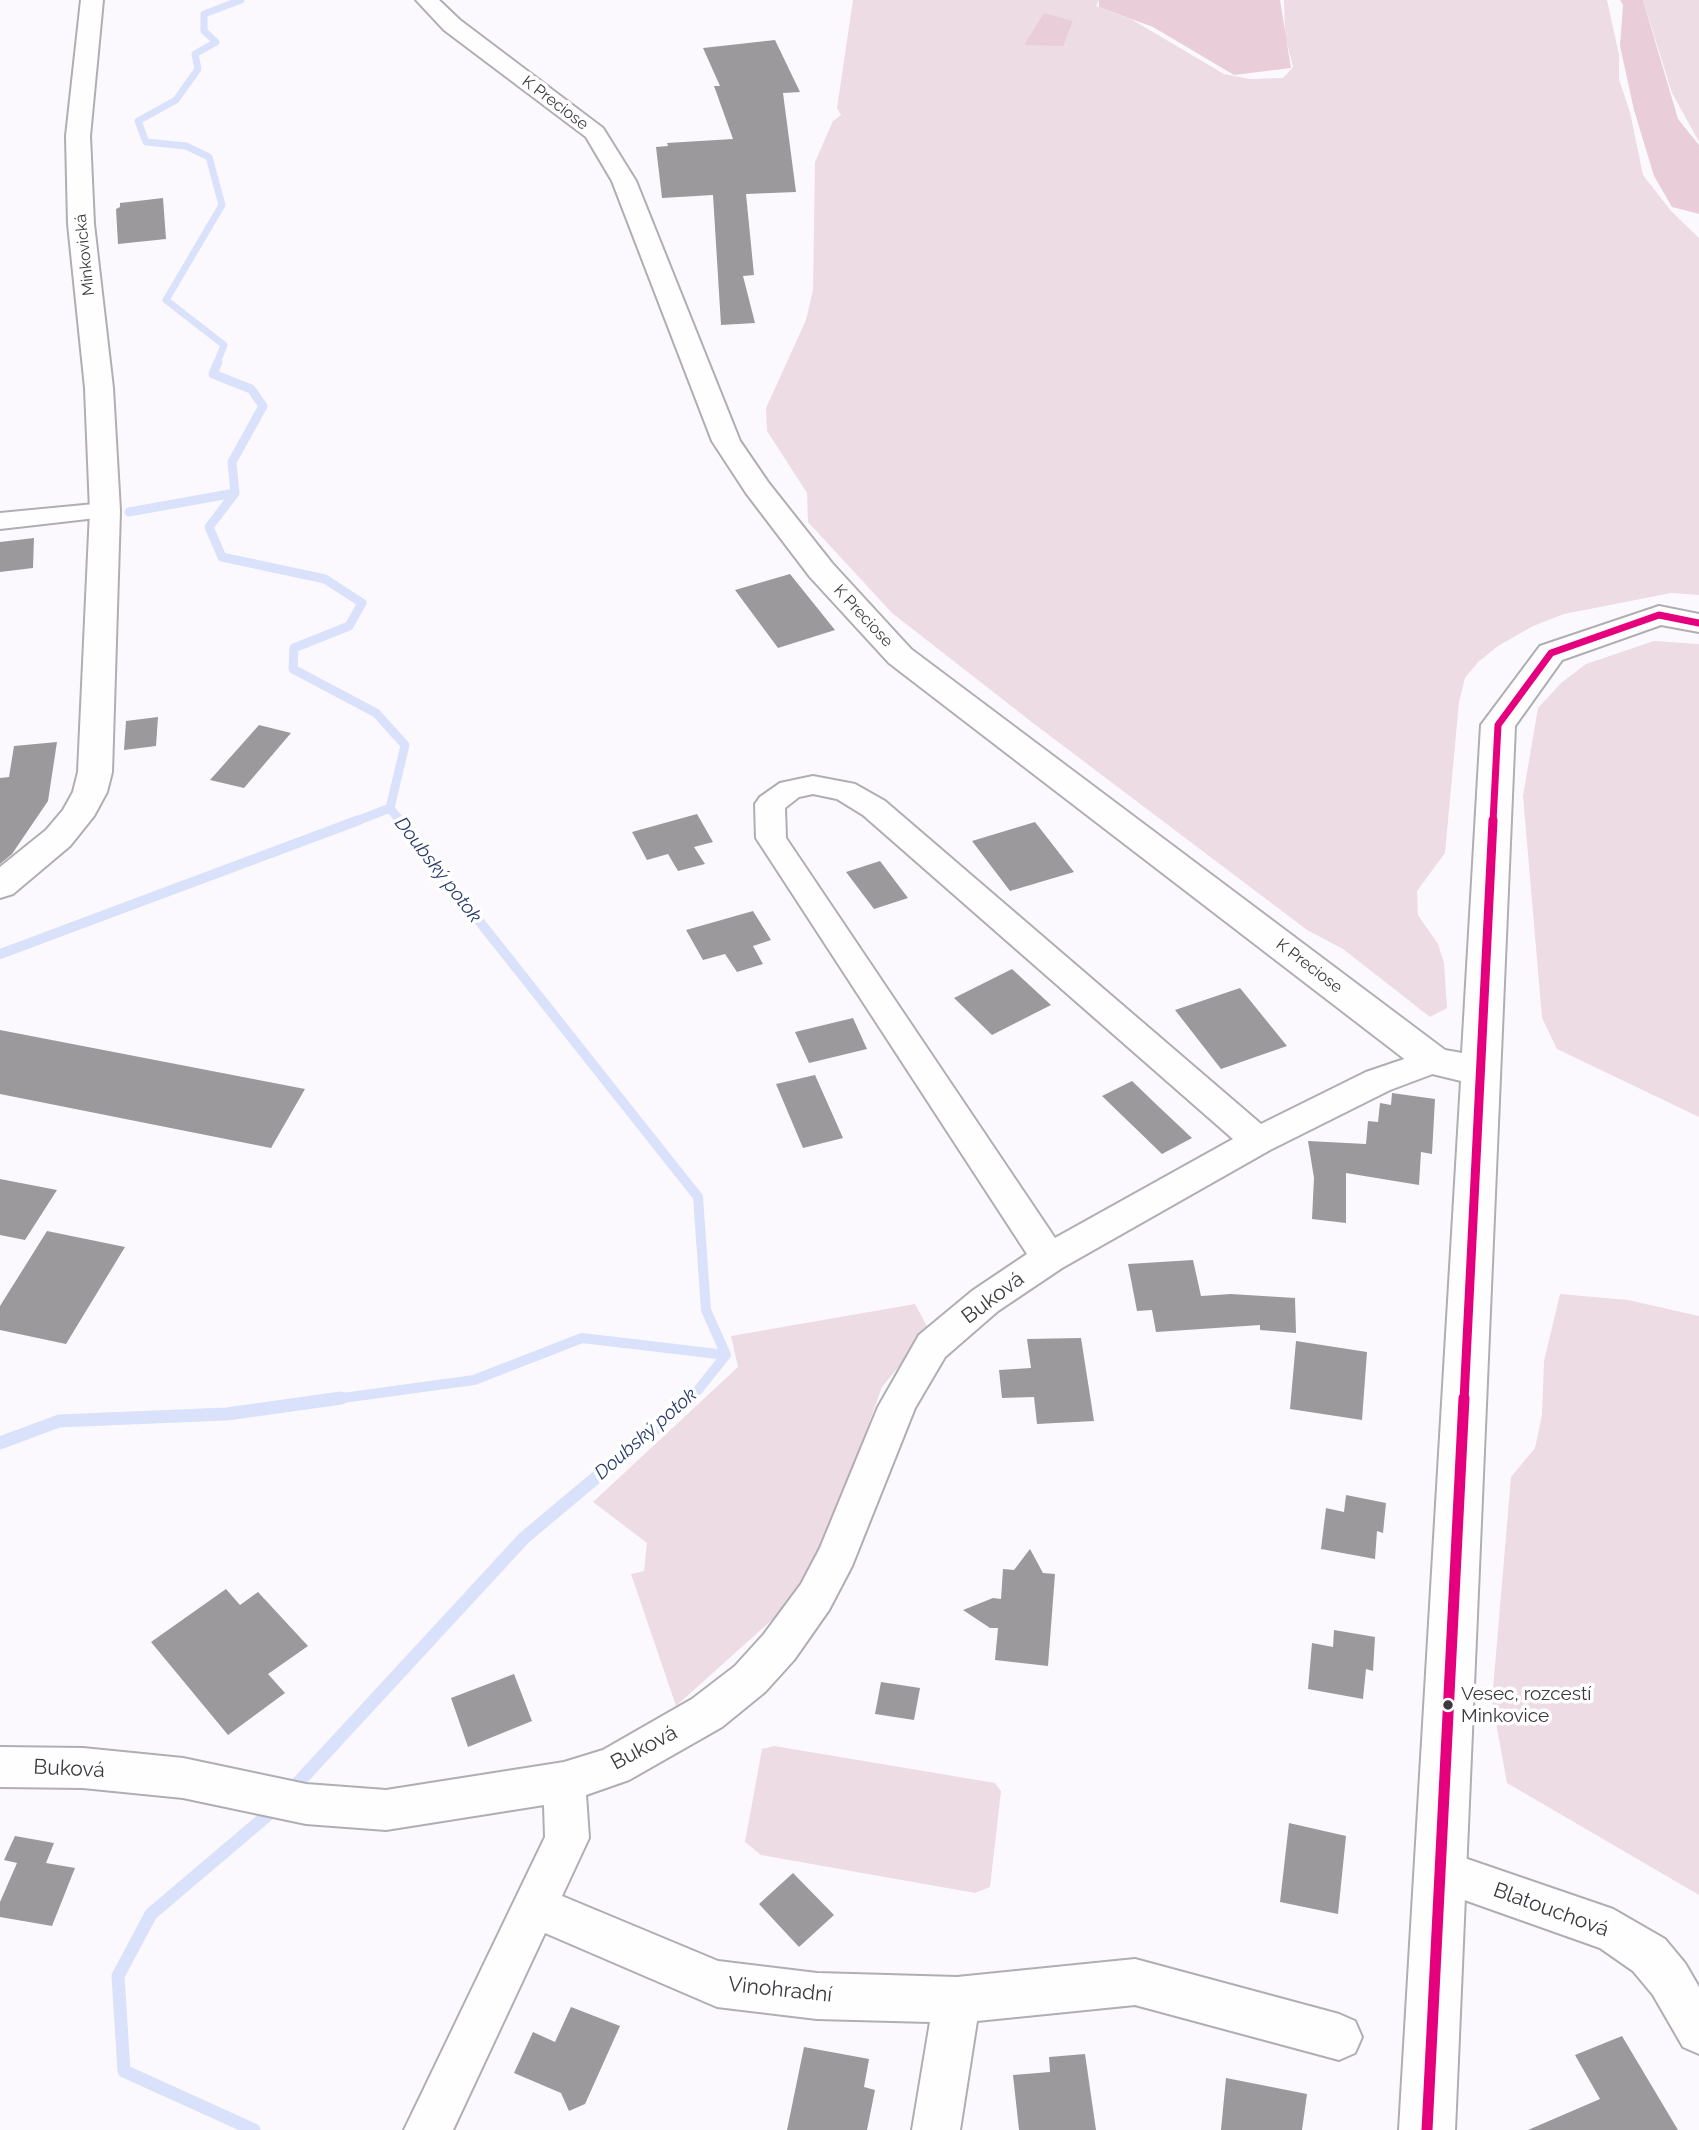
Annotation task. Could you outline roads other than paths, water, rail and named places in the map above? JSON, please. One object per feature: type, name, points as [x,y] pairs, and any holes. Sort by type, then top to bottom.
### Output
[{"type":"street","name":"Minkovická","points":[[0,886],[58,838],[77,816],[90,793],[95,772],[105,511],[99,387],[81,224],[78,136],[92,0]]},
{"type":"street","name":"K Preciose","points":[[427,0],[452,25],[595,133],[624,181],[726,441],[756,487],[821,570],[900,656],[1434,1061],[1481,1071]]},
{"type":"street","points":[[0,521],[105,511]]},
{"type":"street","points":[[1427,2130],[1498,725],[1551,653],[1659,615],[1699,623]]},
{"type":"street","points":[[1049,1258],[771,838],[770,804],[790,790],[813,785],[845,791],[874,808],[1258,1141]]},
{"type":"street","name":"Buková","points":[[0,1767],[83,1768],[183,1778],[306,1804],[386,1810],[564,1782],[614,1766],[707,1713],[750,1679],[779,1647],[815,1597],[838,1554],[897,1407],[932,1346],[985,1301],[1049,1258],[1258,1141],[1378,1081],[1434,1061]]},
{"type":"street","points":[[428,2130],[567,1838],[564,1782]]},
{"type":"street","name":"Blatouchová","points":[[1441,1871],[1613,1931],[1649,1955],[1669,1979],[1699,2031]]},
{"type":"street","name":"Vinohradní","points":[[535,1906],[717,1984],[817,1996],[957,2000],[1135,1982],[1339,2037]]},
{"type":"street","points":[[936,2130],[957,2000]]},
{"type":"waterway","name":"Doubský potok","points":[[217,363],[224,345],[166,300],[222,205],[209,157],[186,146],[146,142],[138,121],[176,100],[198,69],[195,54],[216,42],[204,31],[204,14],[241,0]]},
{"type":"waterway","name":"Doubský potok","points":[[218,362],[213,374],[251,389],[263,406],[232,462],[235,493]]},
{"type":"waterway","points":[[129,512],[235,493]]},
{"type":"waterway","name":"Doubský potok","points":[[235,493],[209,527],[222,557],[325,579],[362,603],[349,626],[294,648],[293,669],[376,713],[405,745],[390,808]]},
{"type":"waterway","points":[[354,822],[390,808]]},
{"type":"waterway","name":"Doubský potok","points":[[390,808],[401,822]]},
{"type":"waterway","points":[[0,954],[359,820]]},
{"type":"waterway","name":"Doubský potok","points":[[399,820],[698,1197],[706,1310],[726,1355]]},
{"type":"waterway","points":[[328,1400],[474,1380],[582,1338],[726,1355]]},
{"type":"waterway","name":"Doubský potok","points":[[690,1400],[726,1355]]},
{"type":"waterway","points":[[0,1443],[59,1421],[227,1414],[341,1398]]},
{"type":"waterway","name":"Doubský potok","points":[[295,1786],[524,1538],[691,1398]]},
{"type":"waterway","name":"Doubský potok","points":[[254,2130],[124,2071],[118,1976],[151,1914],[270,1813]]},
{"type":"place","name":"Vesec, rozcestí Minkovice","points":[[1448,1705]]}]
